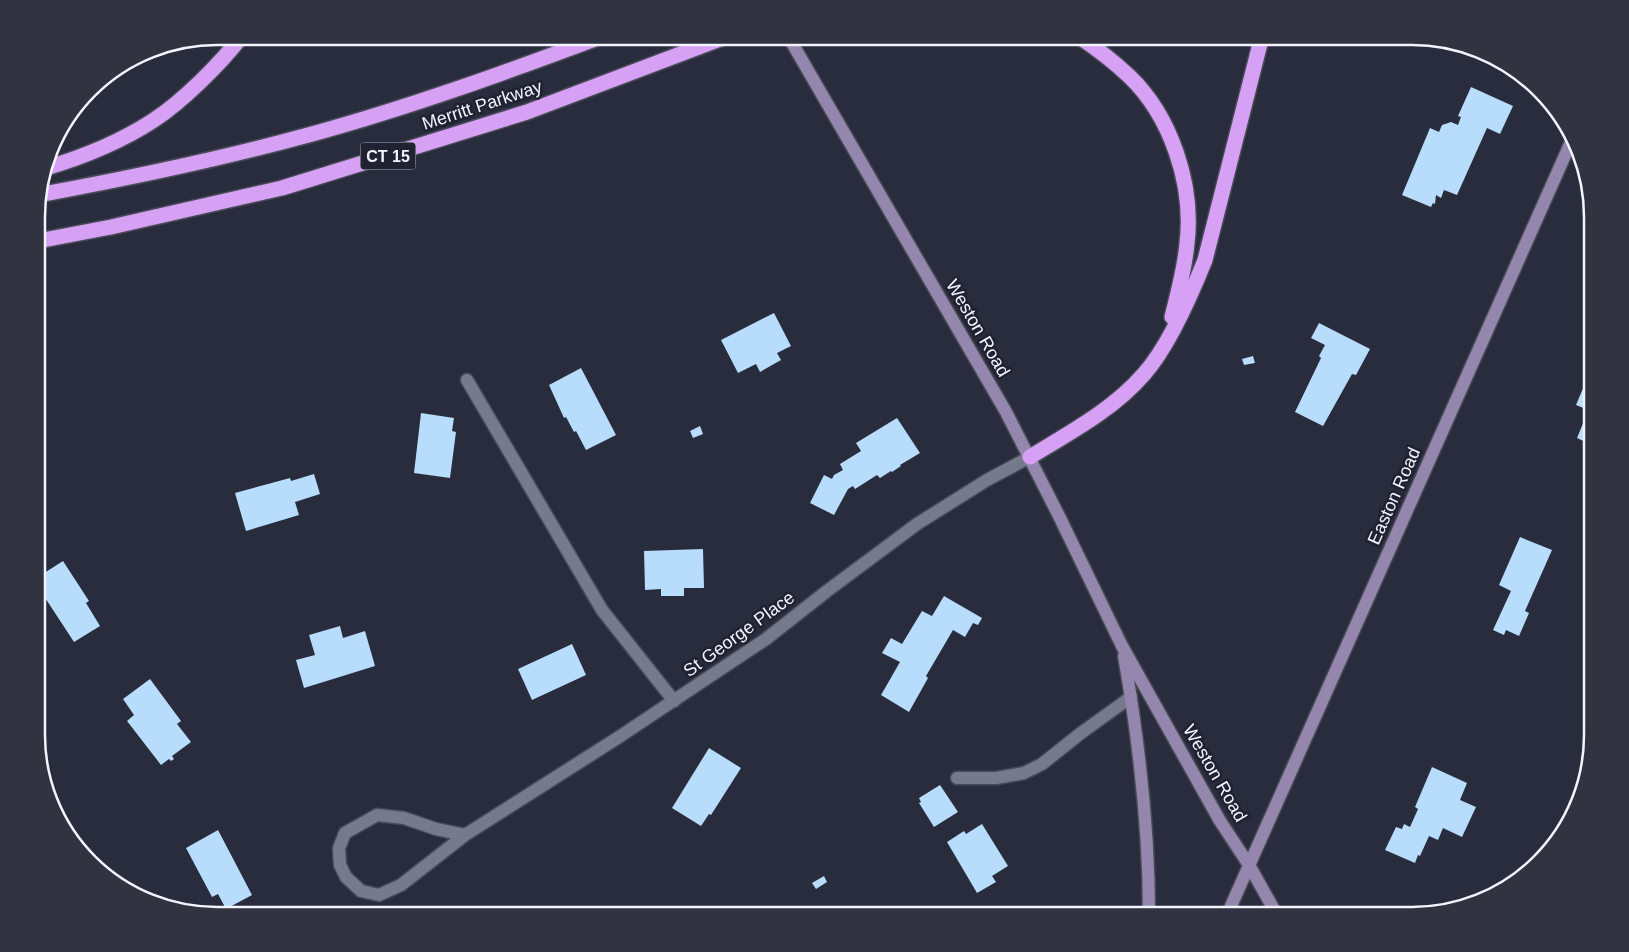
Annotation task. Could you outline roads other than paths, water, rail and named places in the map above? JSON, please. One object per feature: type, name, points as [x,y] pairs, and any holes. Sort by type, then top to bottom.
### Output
[{"type":"highway","points":[[53,165],[108,144],[154,119],[209,72],[235,45]]},
{"type":"highway","name":"Merritt Parkway","points":[[46,193],[196,163],[313,133],[448,92],[578,45]]},
{"type":"highway","name":"Merritt Parkway","points":[[45,239],[111,228],[282,188],[527,112],[704,45]]},
{"type":"highway","points":[[1091,45],[1107,56],[1130,77],[1151,102],[1174,143],[1185,186],[1188,241],[1168,339]]},
{"type":"highway","points":[[1030,457],[1114,403],[1144,375],[1168,339],[1206,260],[1260,45]]},
{"type":"main road","name":"Weston Road","points":[[793,45],[1030,457],[1122,646],[1220,821],[1249,865],[1273,907]]},
{"type":"main road","name":"Easton Road","points":[[1230,907],[1569,147]]},
{"type":"main road","name":"Weston Road","points":[[1122,646],[1132,697],[1146,815],[1149,907]]},
{"type":"street","points":[[467,380],[602,610],[674,701]]},
{"type":"street","name":"St George Place","points":[[465,835],[436,829],[404,818],[376,816],[345,833],[339,848],[340,866],[346,877],[361,891],[379,895],[401,885],[465,835],[674,701],[766,639],[827,590],[916,524],[987,480],[1030,457]]},
{"type":"street","points":[[957,778],[996,778],[1024,773],[1042,764],[1081,733],[1132,697]]}]
